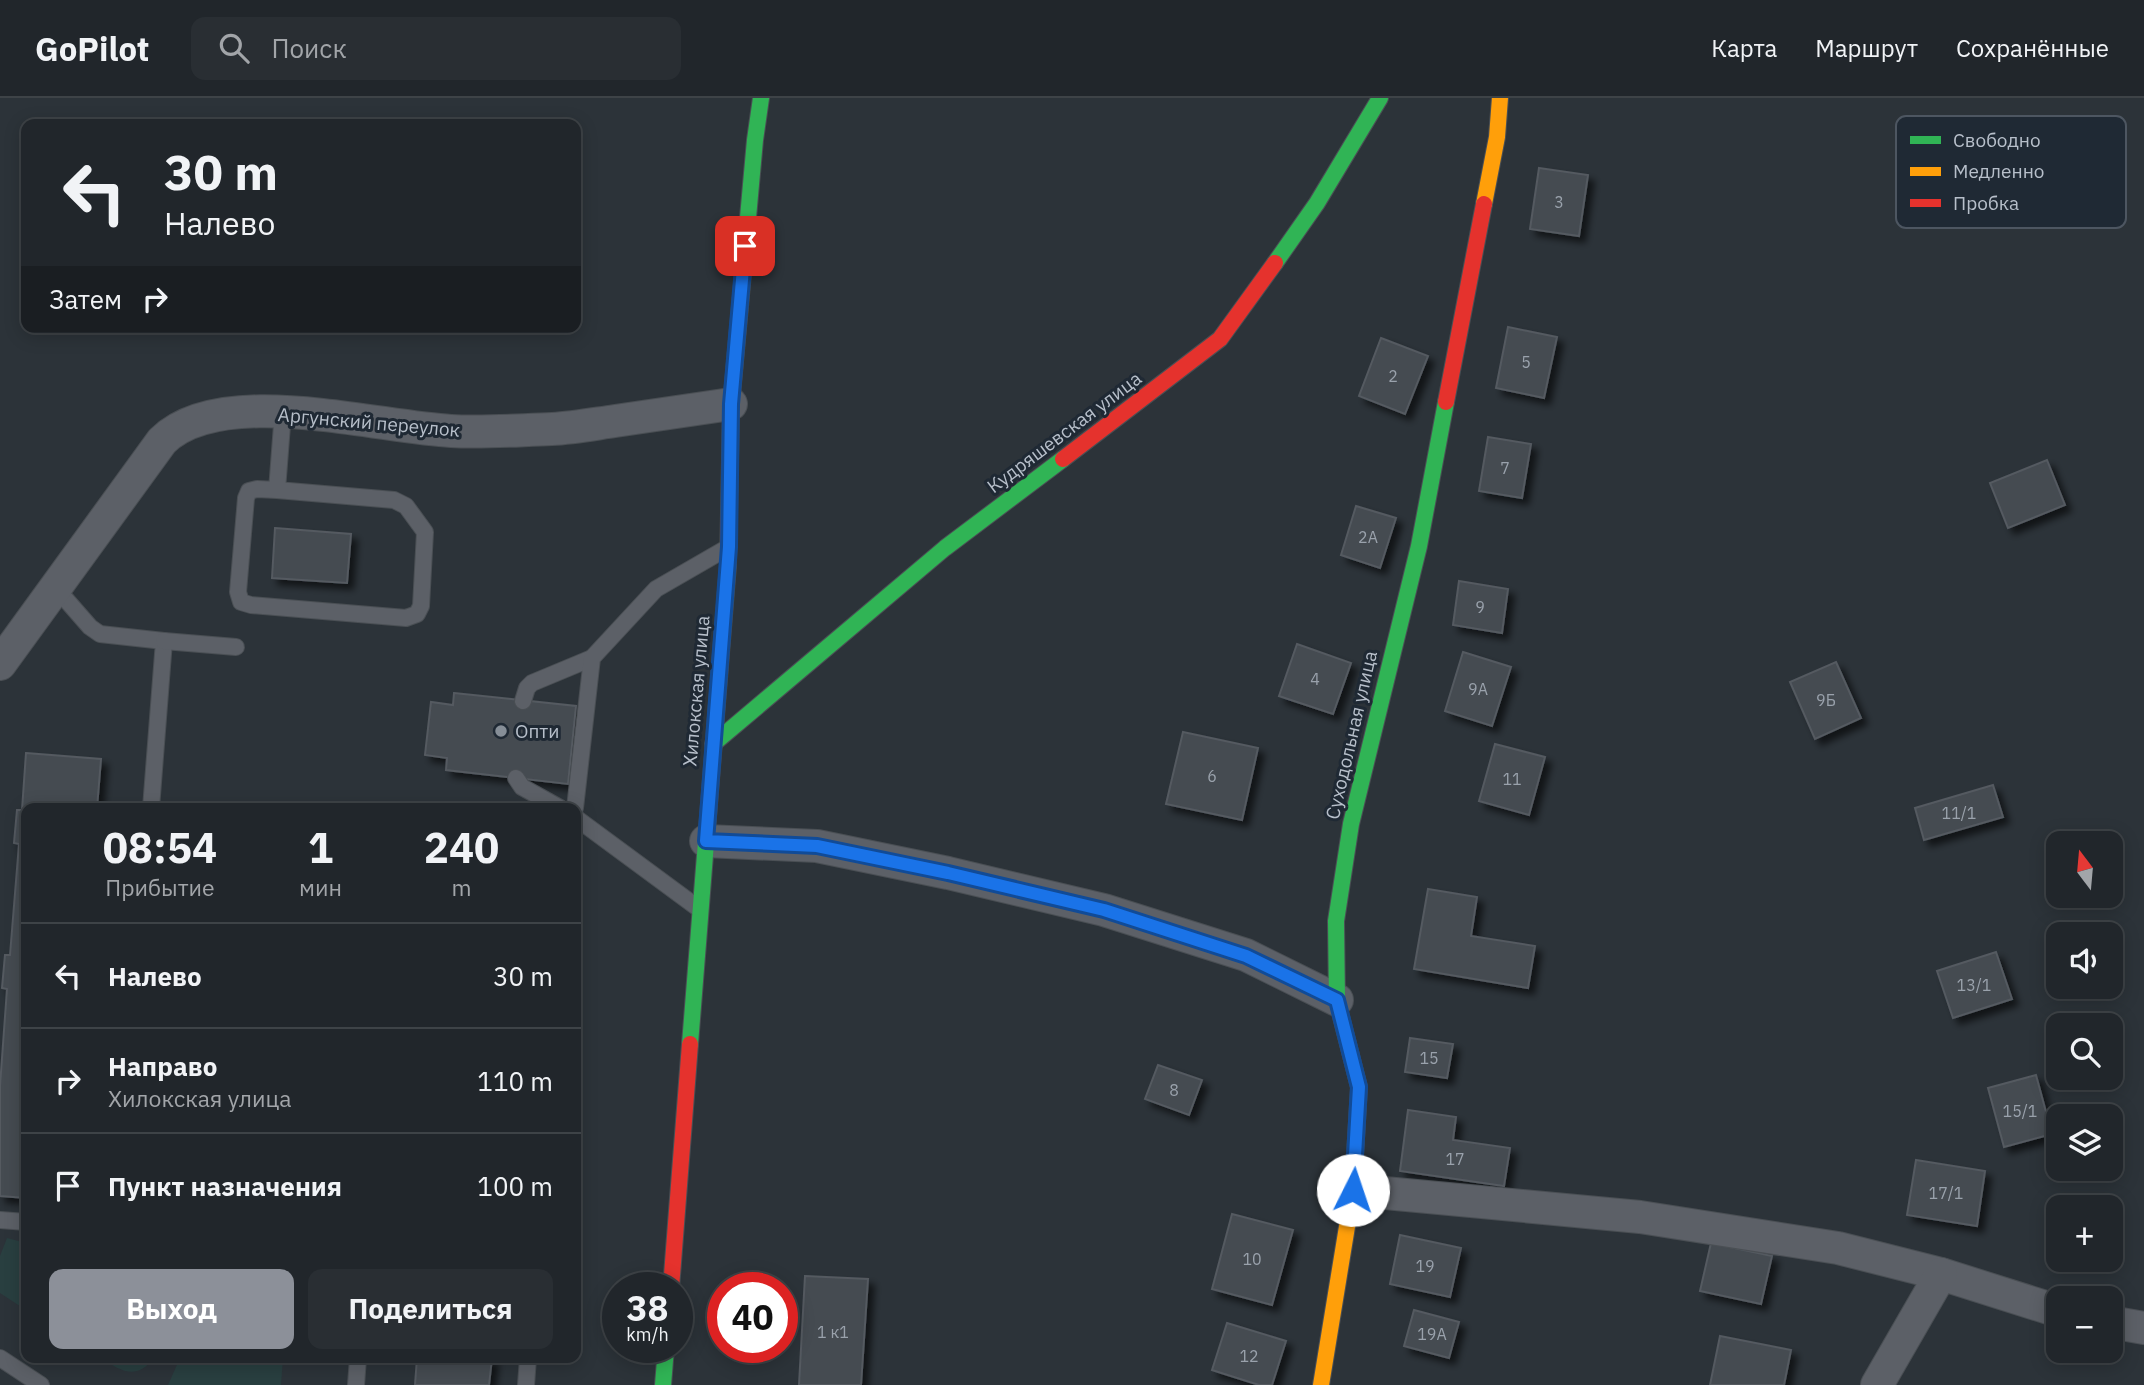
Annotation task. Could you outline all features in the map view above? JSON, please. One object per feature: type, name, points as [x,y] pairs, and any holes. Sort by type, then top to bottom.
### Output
[{"type":"street","name":"Хилокская улица","points":[[672,1272],[729,547],[731,404],[761,98]]},
{"type":"street","name":"Кудряшевская улица","points":[[713,744],[945,548],[1220,339],[1317,203],[1380,98]]},
{"type":"street","name":"Суходольная улица","points":[[1321,1385],[1353,1190],[1359,1087],[1337,1000],[1336,921],[1351,824],[1419,545],[1497,137],[1500,98]]},
{"type":"street","name":"Аргунский переулок","points":[[0,664],[162,441],[174,429],[193,421],[230,414],[283,412],[452,431],[556,429],[731,404]]},
{"type":"street","points":[[706,841],[817,846],[948,873],[1104,910],[1246,956],[1337,1000]]},
{"type":"street","points":[[1353,1190],[1640,1217],[1838,1248],[1941,1274],[2046,1307]]},
{"type":"street","points":[[1877,1385],[1941,1274]]},
{"type":"street","points":[[2123,1324],[2144,1328]]},
{"type":"street","points":[[663,1385],[665,1363]]},
{"type":"lane","points":[[277,490],[283,412]]},
{"type":"lane","points":[[277,490],[394,500],[406,506],[421,525],[426,540],[421,606],[417,614],[406,618],[251,606],[241,602],[238,592],[246,498],[249,491],[277,490]]},
{"type":"lane","points":[[523,701],[527,688],[532,683],[592,658],[656,589],[729,547]]},
{"type":"lane","points":[[55,587],[90,627],[100,634],[236,647]]},
{"type":"lane","points":[[151,803],[164,641]]},
{"type":"lane","points":[[576,803],[592,658]]},
{"type":"lane","points":[[516,778],[522,787],[551,803]]},
{"type":"lane","points":[[581,822],[701,910]]},
{"type":"lane","points":[[0,1220],[21,1222]]},
{"type":"lane","points":[[0,1359],[41,1385]]},
{"type":"lane","points":[[356,1385],[358,1363]]},
{"type":"lane","points":[[526,1385],[528,1363]]},
{"type":"green space","points":[[7,1238],[21,1242],[21,1307],[0,1293],[0,1256]]},
{"type":"green space","points":[[109,1363],[149,1363],[135,1372]]},
{"type":"green space","points":[[178,1363],[283,1363],[281,1385],[168,1385]]},
{"type":"building","points":[[1539,168],[1588,175],[1579,236],[1530,229]]},
{"type":"building","points":[[1508,327],[1557,337],[1544,398],[1496,388]]},
{"type":"building","points":[[1381,338],[1428,356],[1405,414],[1359,396]]},
{"type":"building","points":[[1488,437],[1531,444],[1522,498],[1479,491]]},
{"type":"building","points":[[2047,460],[2065,505],[2008,528],[1990,483]]},
{"type":"building","points":[[1356,506],[1396,518],[1380,568],[1341,555]]},
{"type":"building","points":[[275,528],[351,534],[347,583],[272,578]]},
{"type":"building","points":[[1459,581],[1508,589],[1502,633],[1453,625]]},
{"type":"building","points":[[1297,644],[1351,663],[1333,714],[1279,696]]},
{"type":"building","points":[[1463,652],[1511,667],[1492,726],[1445,711]]},
{"type":"building","points":[[1836,662],[1861,718],[1815,739],[1790,682]]},
{"type":"building","name":"Опти","points":[[454,693],[576,706],[568,784],[446,770],[447,758],[425,755],[431,702],[453,705]]},
{"type":"building","points":[[1183,732],[1258,748],[1242,820],[1166,804]]},
{"type":"building","points":[[1495,744],[1545,757],[1529,815],[1479,801]]},
{"type":"building","points":[[26,753],[101,759],[97,803],[22,803]]},
{"type":"building","points":[[1993,785],[2003,817],[1924,840],[1915,808]]},
{"type":"building","points":[[17,810],[21,810],[21,1198],[0,1196],[0,1086],[7,989],[2,988],[5,955],[10,955],[19,844],[14,843]]},
{"type":"building","points":[[1428,889],[1477,897],[1471,936],[1535,946],[1528,988],[1414,969]]},
{"type":"building","points":[[1996,952],[2012,999],[1953,1018],[1937,971]]},
{"type":"building","points":[[1410,1038],[1453,1044],[1447,1078],[1405,1072]]},
{"type":"building","points":[[1158,1065],[1202,1080],[1189,1115],[1145,1099]]},
{"type":"building","points":[[2036,1075],[2046,1112],[2046,1136],[2004,1147],[1988,1088]]},
{"type":"building","points":[[1408,1110],[1456,1117],[1453,1140],[1510,1148],[1504,1186],[1400,1171]]},
{"type":"building","points":[[1916,1160],[1985,1171],[1977,1226],[1907,1215]]},
{"type":"building","points":[[1232,1214],[1293,1230],[1272,1305],[1212,1289]]},
{"type":"building","points":[[1400,1235],[1461,1248],[1450,1297],[1390,1284]]},
{"type":"building","points":[[1711,1243],[1772,1256],[1761,1304],[1700,1291]]},
{"type":"building","points":[[805,1276],[868,1279],[861,1385],[799,1385]]},
{"type":"building","points":[[1414,1310],[1459,1322],[1449,1358],[1404,1346]]},
{"type":"building","points":[[1227,1323],[1286,1341],[1272,1385],[1259,1385],[1212,1370]]},
{"type":"building","points":[[1720,1336],[1791,1350],[1784,1385],[1710,1385]]},
{"type":"building","points":[[417,1363],[491,1363],[489,1385],[415,1385]]},
{"type":"traffic: fast","points":[[731,406],[761,98]]},
{"type":"traffic: fast","points":[[1275,263],[1317,203],[1380,98]]},
{"type":"traffic: fast","points":[[1337,1001],[1336,921],[1351,824],[1419,546],[1446,402]]},
{"type":"traffic: fast","points":[[713,744],[945,548],[1063,459]]},
{"type":"traffic: fast","points":[[690,1044],[728,565]]},
{"type":"traffic: fast","points":[[663,1385],[665,1363]]},
{"type":"traffic: slow","points":[[1484,204],[1497,137],[1500,98]]},
{"type":"traffic: slow","points":[[1321,1385],[1353,1190],[1359,1087],[1337,1001]]},
{"type":"traffic: jam","points":[[1446,402],[1484,204]]},
{"type":"traffic: jam","points":[[1063,459],[1220,339],[1275,263]]},
{"type":"traffic: jam","points":[[728,565],[731,406]]},
{"type":"traffic: jam","points":[[672,1272],[690,1044]]},
{"type":"place","name":"Опти","points":[[501,731]]},
{"type":"route","points":[[745,246],[731,404],[729,547],[706,841],[817,846],[948,873],[1104,910],[1246,956],[1337,1000],[1359,1087],[1353,1190]]}]
